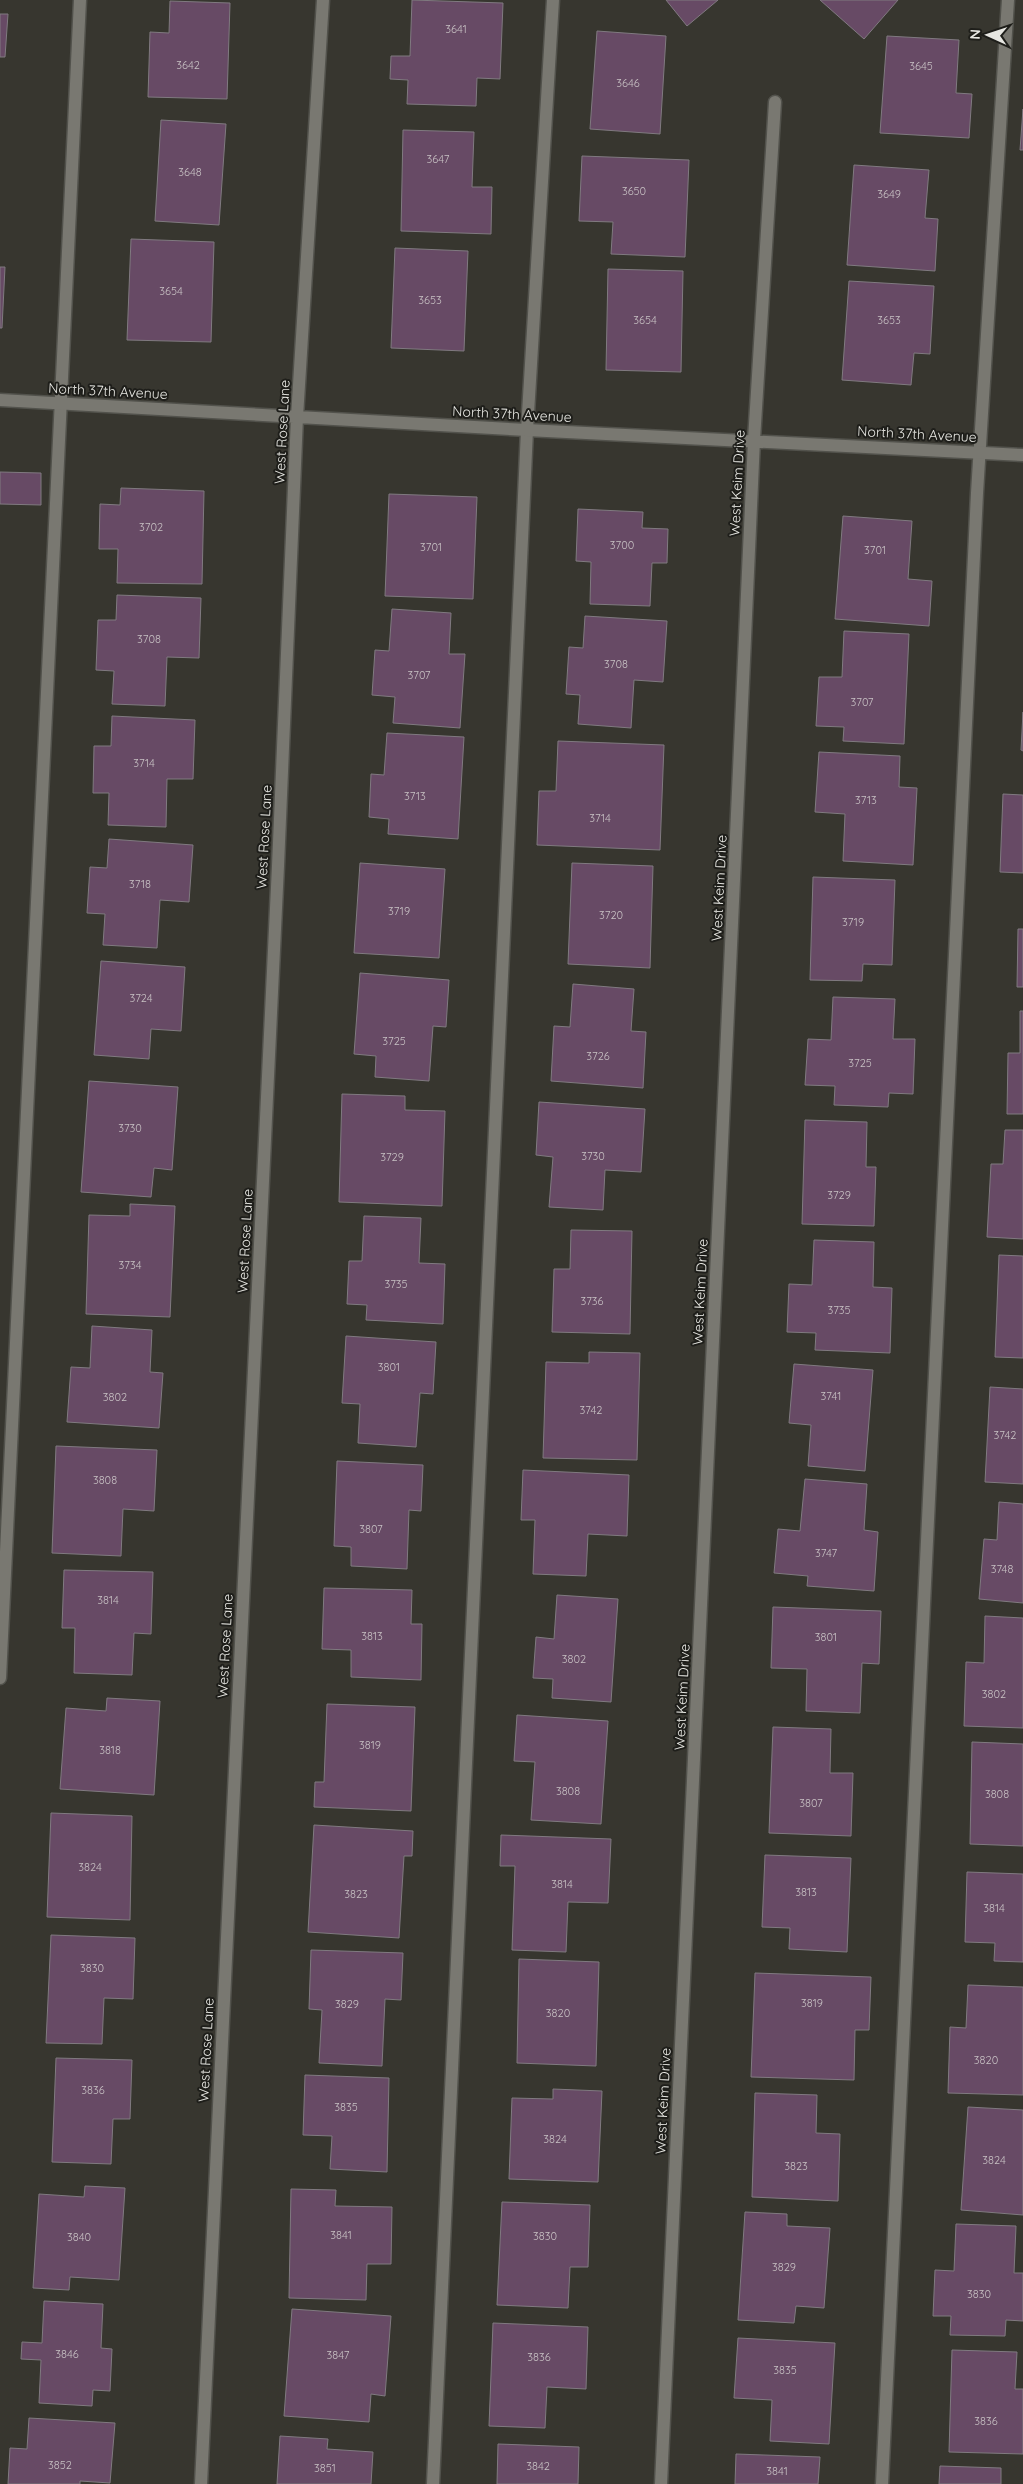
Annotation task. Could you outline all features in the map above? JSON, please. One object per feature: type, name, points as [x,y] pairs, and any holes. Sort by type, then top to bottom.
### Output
[{"type":"street","points":[[0,1678],[80,0]]},
{"type":"street","name":"West Rose Lane","points":[[201,2484],[278,866],[297,417],[323,0]]},
{"type":"street","points":[[433,2484],[527,430],[553,0]]},
{"type":"street","points":[[882,2484],[979,452],[1008,0]]},
{"type":"street","name":"West Keim Drive","points":[[661,2484],[754,440],[775,102]]},
{"type":"street","name":"North 37th Avenue","points":[[0,400],[527,430],[1023,455]]},
{"type":"building","points":[[412,0],[503,3],[500,79],[477,78],[476,106],[407,104],[408,80],[390,79],[391,56],[410,56]]},
{"type":"building","points":[[666,0],[718,0],[687,26]]},
{"type":"building","points":[[820,0],[898,0],[864,39]]},
{"type":"building","points":[[170,1],[230,3],[227,99],[148,97],[150,32],[169,33]]},
{"type":"building","points":[[0,14],[8,14],[5,57],[0,57]]},
{"type":"building","points":[[597,31],[666,36],[660,134],[590,129]]},
{"type":"building","points":[[887,36],[959,40],[956,93],[972,94],[969,138],[880,133]]},
{"type":"building","points":[[1023,109],[1023,150],[1020,150]]},
{"type":"building","points":[[161,120],[226,124],[219,225],[155,221]]},
{"type":"building","points":[[403,130],[474,132],[472,187],[492,187],[491,234],[401,231]]},
{"type":"building","points":[[582,156],[689,160],[685,257],[611,254],[613,222],[579,221]]},
{"type":"building","points":[[854,165],[929,170],[925,218],[938,219],[935,271],[847,265]]},
{"type":"building","points":[[131,239],[214,242],[211,342],[127,340]]},
{"type":"building","points":[[395,248],[468,251],[464,351],[391,348]]},
{"type":"building","points":[[0,267],[5,267],[2,328],[0,328]]},
{"type":"building","points":[[608,269],[683,271],[681,372],[606,370]]},
{"type":"building","points":[[849,281],[934,286],[930,354],[914,353],[911,385],[842,380]]},
{"type":"building","points":[[0,472],[41,473],[41,505],[0,504]]},
{"type":"building","points":[[121,488],[204,491],[202,584],[117,583],[118,549],[99,549],[100,504],[120,505]]},
{"type":"building","points":[[389,494],[477,497],[473,599],[385,596]]},
{"type":"building","points":[[578,509],[643,512],[642,528],[668,529],[667,563],[652,563],[650,606],[590,604],[591,562],[576,561]]},
{"type":"building","points":[[843,516],[912,521],[908,579],[932,581],[929,626],[835,619]]},
{"type":"building","points":[[117,595],[201,598],[199,658],[167,657],[165,706],[112,704],[114,671],[96,670],[98,620],[116,620]]},
{"type":"building","points":[[392,609],[451,613],[449,654],[465,654],[460,728],[393,723],[395,697],[372,695],[375,650],[389,651]]},
{"type":"building","points":[[585,616],[667,621],[663,682],[634,680],[631,728],[578,724],[580,695],[566,694],[569,647],[583,648]]},
{"type":"building","points":[[844,631],[909,634],[904,744],[843,741],[844,727],[816,726],[819,677],[842,677]]},
{"type":"building","points":[[1023,712],[1023,751],[1021,750]]},
{"type":"building","points":[[112,716],[195,720],[193,779],[167,779],[166,827],[108,825],[109,793],[93,793],[94,746],[111,746]]},
{"type":"building","points":[[387,733],[464,737],[458,839],[388,834],[389,819],[369,817],[371,774],[384,775]]},
{"type":"building","points":[[558,741],[664,745],[660,850],[537,845],[539,791],[556,791]]},
{"type":"building","points":[[819,752],[900,756],[899,787],[917,788],[913,865],[843,861],[845,814],[815,812]]},
{"type":"building","points":[[1003,794],[1023,795],[1023,873],[1000,872]]},
{"type":"building","points":[[109,839],[193,845],[189,902],[160,900],[157,948],[103,945],[105,914],[87,913],[90,867],[107,868]]},
{"type":"building","points":[[360,863],[445,869],[439,958],[354,953]]},
{"type":"building","points":[[572,863],[653,866],[650,968],[568,964]]},
{"type":"building","points":[[813,877],[895,880],[892,965],[863,964],[862,981],[810,980]]},
{"type":"building","points":[[1018,929],[1023,929],[1023,987],[1017,987]]},
{"type":"building","points":[[101,961],[185,967],[181,1031],[151,1029],[149,1059],[94,1055]]},
{"type":"building","points":[[360,973],[449,980],[446,1027],[433,1026],[429,1081],[375,1077],[376,1056],[354,1054]]},
{"type":"building","points":[[573,984],[634,989],[631,1031],[646,1032],[643,1088],[551,1081],[554,1026],[570,1027]]},
{"type":"building","points":[[833,997],[895,999],[893,1039],[915,1039],[913,1094],[889,1093],[888,1107],[834,1105],[835,1086],[805,1085],[808,1039],[831,1040]]},
{"type":"building","points":[[1020,1011],[1023,1011],[1023,1114],[1007,1114],[1008,1053],[1020,1053]]},
{"type":"building","points":[[89,1081],[178,1087],[172,1170],[154,1168],[151,1197],[81,1192]]},
{"type":"building","points":[[342,1094],[405,1096],[405,1110],[445,1111],[442,1206],[339,1202]]},
{"type":"building","points":[[539,1102],[645,1109],[641,1172],[605,1170],[603,1210],[549,1207],[553,1157],[536,1155]]},
{"type":"building","points":[[805,1120],[867,1122],[866,1167],[876,1167],[874,1226],[802,1224]]},
{"type":"building","points":[[1005,1130],[1023,1130],[1023,1239],[987,1237],[991,1164],[1003,1164]]},
{"type":"building","points":[[130,1204],[175,1206],[170,1317],[86,1314],[89,1215],[130,1216]]},
{"type":"building","points":[[364,1216],[421,1218],[419,1263],[445,1264],[443,1324],[366,1320],[367,1305],[347,1304],[349,1261],[362,1261]]},
{"type":"building","points":[[571,1230],[632,1231],[630,1334],[552,1332],[554,1269],[570,1269]]},
{"type":"building","points":[[814,1240],[874,1242],[873,1287],[892,1288],[890,1353],[815,1350],[816,1333],[787,1332],[789,1284],[812,1285]]},
{"type":"building","points":[[999,1255],[1023,1256],[1023,1358],[995,1357]]},
{"type":"building","points":[[92,1326],[152,1330],[150,1372],[163,1373],[159,1428],[67,1422],[71,1367],[90,1368]]},
{"type":"building","points":[[346,1336],[436,1342],[433,1394],[420,1393],[416,1447],[358,1443],[360,1404],[342,1403]]},
{"type":"building","points":[[589,1352],[640,1353],[637,1460],[543,1458],[546,1362],[589,1363]]},
{"type":"building","points":[[794,1364],[873,1370],[865,1471],[808,1466],[811,1425],[789,1423]]},
{"type":"building","points":[[990,1387],[1023,1389],[1023,1484],[985,1482]]},
{"type":"building","points":[[56,1446],[157,1450],[154,1511],[123,1509],[121,1556],[52,1553]]},
{"type":"building","points":[[337,1461],[423,1465],[421,1511],[409,1510],[407,1569],[351,1566],[351,1547],[334,1546]]},
{"type":"building","points":[[523,1470],[629,1475],[627,1536],[588,1534],[586,1576],[533,1574],[535,1520],[521,1520]]},
{"type":"building","points":[[805,1479],[867,1484],[864,1530],[878,1532],[874,1591],[807,1586],[808,1576],[774,1573],[778,1529],[800,1531]]},
{"type":"building","points":[[999,1502],[1023,1504],[1023,1603],[979,1599],[984,1539],[997,1540]]},
{"type":"building","points":[[64,1570],[153,1572],[151,1634],[134,1633],[132,1675],[74,1673],[75,1628],[62,1628]]},
{"type":"building","points":[[324,1588],[412,1590],[411,1624],[422,1624],[421,1680],[351,1677],[351,1650],[322,1649]]},
{"type":"building","points":[[557,1595],[618,1599],[611,1702],[552,1698],[553,1679],[533,1678],[536,1637],[554,1639]]},
{"type":"building","points":[[773,1607],[881,1611],[879,1664],[862,1663],[860,1713],[806,1711],[807,1669],[771,1668]]},
{"type":"building","points":[[985,1616],[1023,1618],[1023,1728],[964,1726],[966,1662],[984,1663]]},
{"type":"building","points":[[107,1698],[160,1701],[154,1795],[60,1789],[66,1708],[106,1711]]},
{"type":"building","points":[[327,1704],[415,1707],[411,1811],[314,1807],[315,1782],[324,1782]]},
{"type":"building","points":[[517,1715],[608,1721],[601,1824],[531,1820],[535,1762],[514,1761]]},
{"type":"building","points":[[773,1727],[831,1729],[830,1773],[853,1773],[851,1836],[769,1833]]},
{"type":"building","points":[[972,1742],[1023,1744],[1023,1846],[970,1844]]},
{"type":"building","points":[[51,1813],[132,1816],[130,1920],[47,1917]]},
{"type":"building","points":[[314,1825],[413,1831],[412,1856],[404,1856],[399,1938],[308,1932]]},
{"type":"building","points":[[501,1835],[611,1839],[608,1903],[568,1902],[566,1952],[512,1950],[515,1866],[500,1866]]},
{"type":"building","points":[[765,1855],[851,1858],[847,1952],[789,1949],[790,1928],[762,1927]]},
{"type":"building","points":[[967,1872],[1023,1874],[1023,1962],[994,1961],[995,1943],[965,1942]]},
{"type":"building","points":[[51,1935],[135,1938],[133,1999],[104,1998],[102,2044],[46,2043]]},
{"type":"building","points":[[311,1950],[403,1953],[401,2000],[385,1999],[382,2066],[319,2063],[322,2010],[309,2009]]},
{"type":"building","points":[[519,1959],[599,1962],[596,2066],[517,2063]]},
{"type":"building","points":[[755,1973],[871,1977],[869,2030],[855,2030],[854,2080],[751,2077]]},
{"type":"building","points":[[968,1985],[1023,1987],[1023,2095],[948,2093],[950,2027],[966,2028]]},
{"type":"building","points":[[56,2058],[132,2060],[130,2119],[113,2119],[111,2164],[52,2162]]},
{"type":"building","points":[[305,2075],[389,2078],[387,2172],[330,2169],[332,2136],[303,2135]]},
{"type":"building","points":[[553,2089],[602,2091],[598,2182],[509,2179],[512,2098],[553,2099]]},
{"type":"building","points":[[755,2093],[817,2095],[816,2133],[840,2134],[838,2201],[752,2197]]},
{"type":"building","points":[[968,2107],[1023,2110],[1023,2215],[961,2210]]},
{"type":"building","points":[[85,2186],[125,2188],[119,2280],[70,2277],[69,2290],[33,2288],[39,2194],[84,2197]]},
{"type":"building","points":[[291,2189],[336,2190],[335,2206],[392,2207],[391,2264],[367,2264],[366,2300],[289,2298]]},
{"type":"building","points":[[502,2202],[590,2205],[588,2267],[570,2267],[568,2308],[497,2305]]},
{"type":"building","points":[[745,2212],[787,2214],[787,2226],[830,2228],[824,2308],[796,2306],[794,2323],[738,2320]]},
{"type":"building","points":[[956,2224],[1016,2226],[1014,2273],[1023,2273],[1023,2321],[1006,2320],[1005,2336],[950,2335],[951,2316],[933,2316],[935,2270],[954,2271]]},
{"type":"building","points":[[44,2301],[103,2304],[101,2348],[112,2349],[110,2391],[93,2390],[92,2406],[39,2403],[41,2360],[21,2359],[22,2342],[42,2343]]},
{"type":"building","points":[[292,2309],[391,2316],[385,2396],[371,2394],[369,2422],[284,2416]]},
{"type":"building","points":[[493,2323],[588,2327],[586,2389],[547,2387],[545,2428],[489,2426]]},
{"type":"building","points":[[738,2338],[835,2343],[829,2444],[770,2441],[772,2400],[734,2398]]},
{"type":"building","points":[[952,2350],[1017,2352],[1015,2389],[1023,2389],[1023,2454],[949,2452]]},
{"type":"building","points":[[29,2418],[115,2423],[110,2483],[80,2481],[80,2484],[8,2484],[10,2448],[27,2449]]},
{"type":"building","points":[[280,2436],[328,2439],[327,2449],[373,2452],[371,2484],[277,2484]]},
{"type":"building","points":[[498,2444],[579,2447],[578,2484],[497,2484]]},
{"type":"building","points":[[736,2454],[820,2457],[818,2484],[735,2484]]},
{"type":"building","points":[[940,2466],[1001,2468],[1001,2484],[939,2484]]}]
